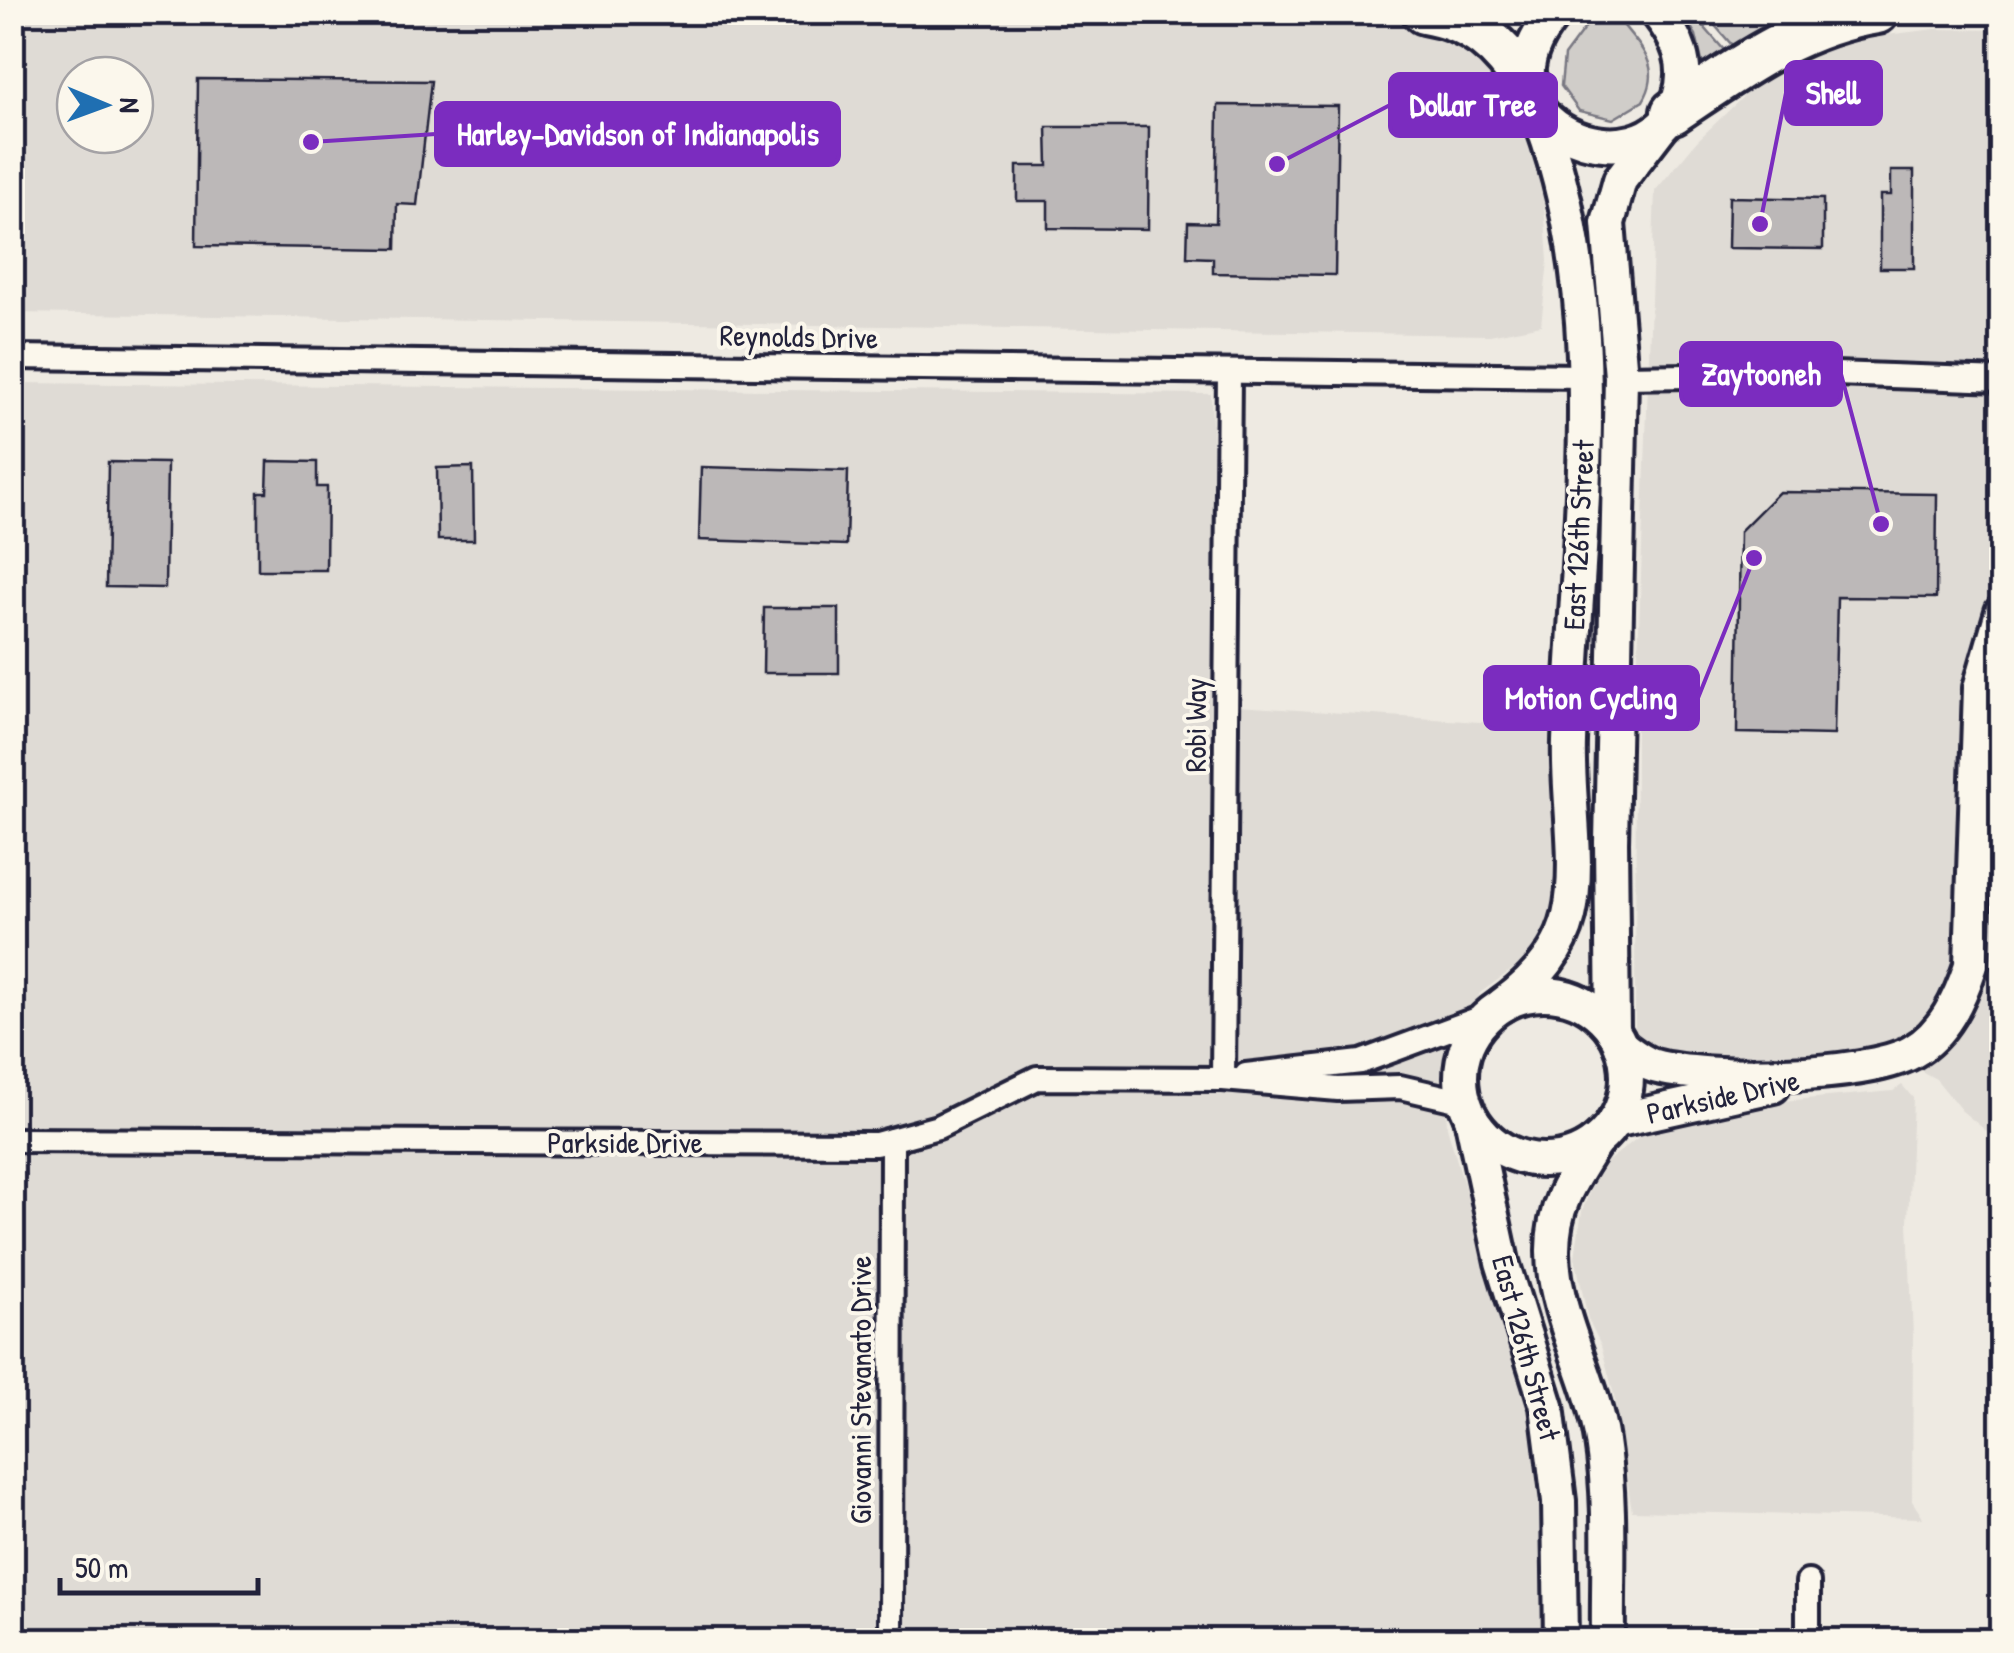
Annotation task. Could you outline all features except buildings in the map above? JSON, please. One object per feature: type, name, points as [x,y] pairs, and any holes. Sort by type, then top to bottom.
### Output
[{"type":"highway","points":[[1424,12],[1463,22],[1488,37],[1510,59],[1531,96]]},
{"type":"highway","points":[[1666,121],[1761,53],[1807,31],[1876,12]]},
{"type":"main road","points":[[1556,12],[1529,52],[1531,96],[1553,126],[1587,142],[1624,142],[1666,121],[1684,67],[1678,42],[1657,12]]},
{"type":"main road","name":"East 126th Street","points":[[1495,1010],[1548,961],[1563,934],[1571,903],[1569,737],[1585,376],[1578,291],[1564,208],[1552,150],[1531,96]]},
{"type":"main road","name":"East 126th Street","points":[[1617,1039],[1611,842],[1621,377],[1608,251],[1610,207],[1625,172],[1666,121]]},
{"type":"main road","name":"Parkside Drive","points":[[1617,1039],[1644,1062],[1677,1071],[1856,1072],[1913,1052],[1937,1030],[1960,998],[1971,964],[1980,688],[2002,612]]},
{"type":"main road","points":[[1536,994],[1572,998],[1602,1017],[1617,1039],[1626,1084],[1605,1131],[1564,1157],[1528,1158],[1495,1144],[1468,1110],[1464,1055],[1473,1033],[1495,1010],[1536,994]]},
{"type":"main road","name":"Parkside Drive","points":[[1605,1131],[1831,1072]]},
{"type":"main road","name":"East 126th Street","points":[[1468,1110],[1502,1262],[1547,1406],[1559,1501],[1561,1640]]},
{"type":"main road","name":"East 126th Street","points":[[1605,1131],[1564,1193],[1552,1255],[1558,1295],[1596,1404],[1602,1446],[1608,1640]]},
{"type":"street","name":"Reynolds Drive","points":[[12,357],[1585,376]]},
{"type":"street","name":"Robi Way","points":[[1223,1079],[1229,372]]},
{"type":"street","points":[[1621,377],[1835,374],[2002,380]]},
{"type":"street","name":"Parkside Drive","points":[[1223,1079],[1361,1062],[1495,1010]]},
{"type":"street","name":"Parkside Drive","points":[[12,1140],[876,1144],[938,1127],[1037,1078],[1223,1079],[1284,1087],[1400,1087],[1468,1110]]},
{"type":"street","name":"Giovanni Stevanato Drive","points":[[891,1640],[892,1140]]},
{"type":"street","points":[[1808,1582],[1808,1640]]},
{"type":"shaded area","points":[[885,12],[1374,18],[1459,36],[1535,79],[1548,261],[1541,325],[1490,335],[13,313],[13,13]]},
{"type":"shaded area","points":[[1596,13],[1614,13],[1645,54],[1651,75],[1643,101],[1613,119],[1579,111],[1561,86],[1564,56]]},
{"type":"shaded area","points":[[1682,13],[1692,13],[1724,50],[1723,61],[1704,71],[1696,35]]},
{"type":"shaded area","points":[[1704,13],[1818,13],[1743,47],[1732,45]]},
{"type":"shaded area","points":[[1935,29],[2001,30],[2001,1143],[1962,1111],[1936,1079],[1884,1051],[1692,1060],[1648,1049],[1635,1031],[1636,712],[1655,191],[1697,141],[1748,92],[1812,44]]},
{"type":"shaded area","points":[[13,383],[1211,394],[1222,705],[1555,727],[1558,786],[1551,918],[1529,957],[1480,993],[1444,1070],[1447,1127],[1532,1415],[1547,1534],[1547,1640],[13,1640]]},
{"type":"shaded area","points":[[1902,1085],[1913,1098],[1908,1222],[1913,1336],[1912,1501],[1923,1518],[1632,1511],[1614,1395],[1601,1345],[1588,1319],[1575,1257],[1582,1211],[1593,1184],[1608,1161],[1640,1136],[1688,1117],[1730,1106],[1893,1091]]},
{"type":"place","name":"Harley-Davidson of Indianapolis","points":[[311,142]]},
{"type":"place","name":"Dollar Tree","points":[[1277,164]]},
{"type":"place","name":"Shell","points":[[1760,224]]},
{"type":"place","name":"Zaytooneh","points":[[1881,524]]},
{"type":"place","name":"Motion Cycling","points":[[1754,558]]}]
